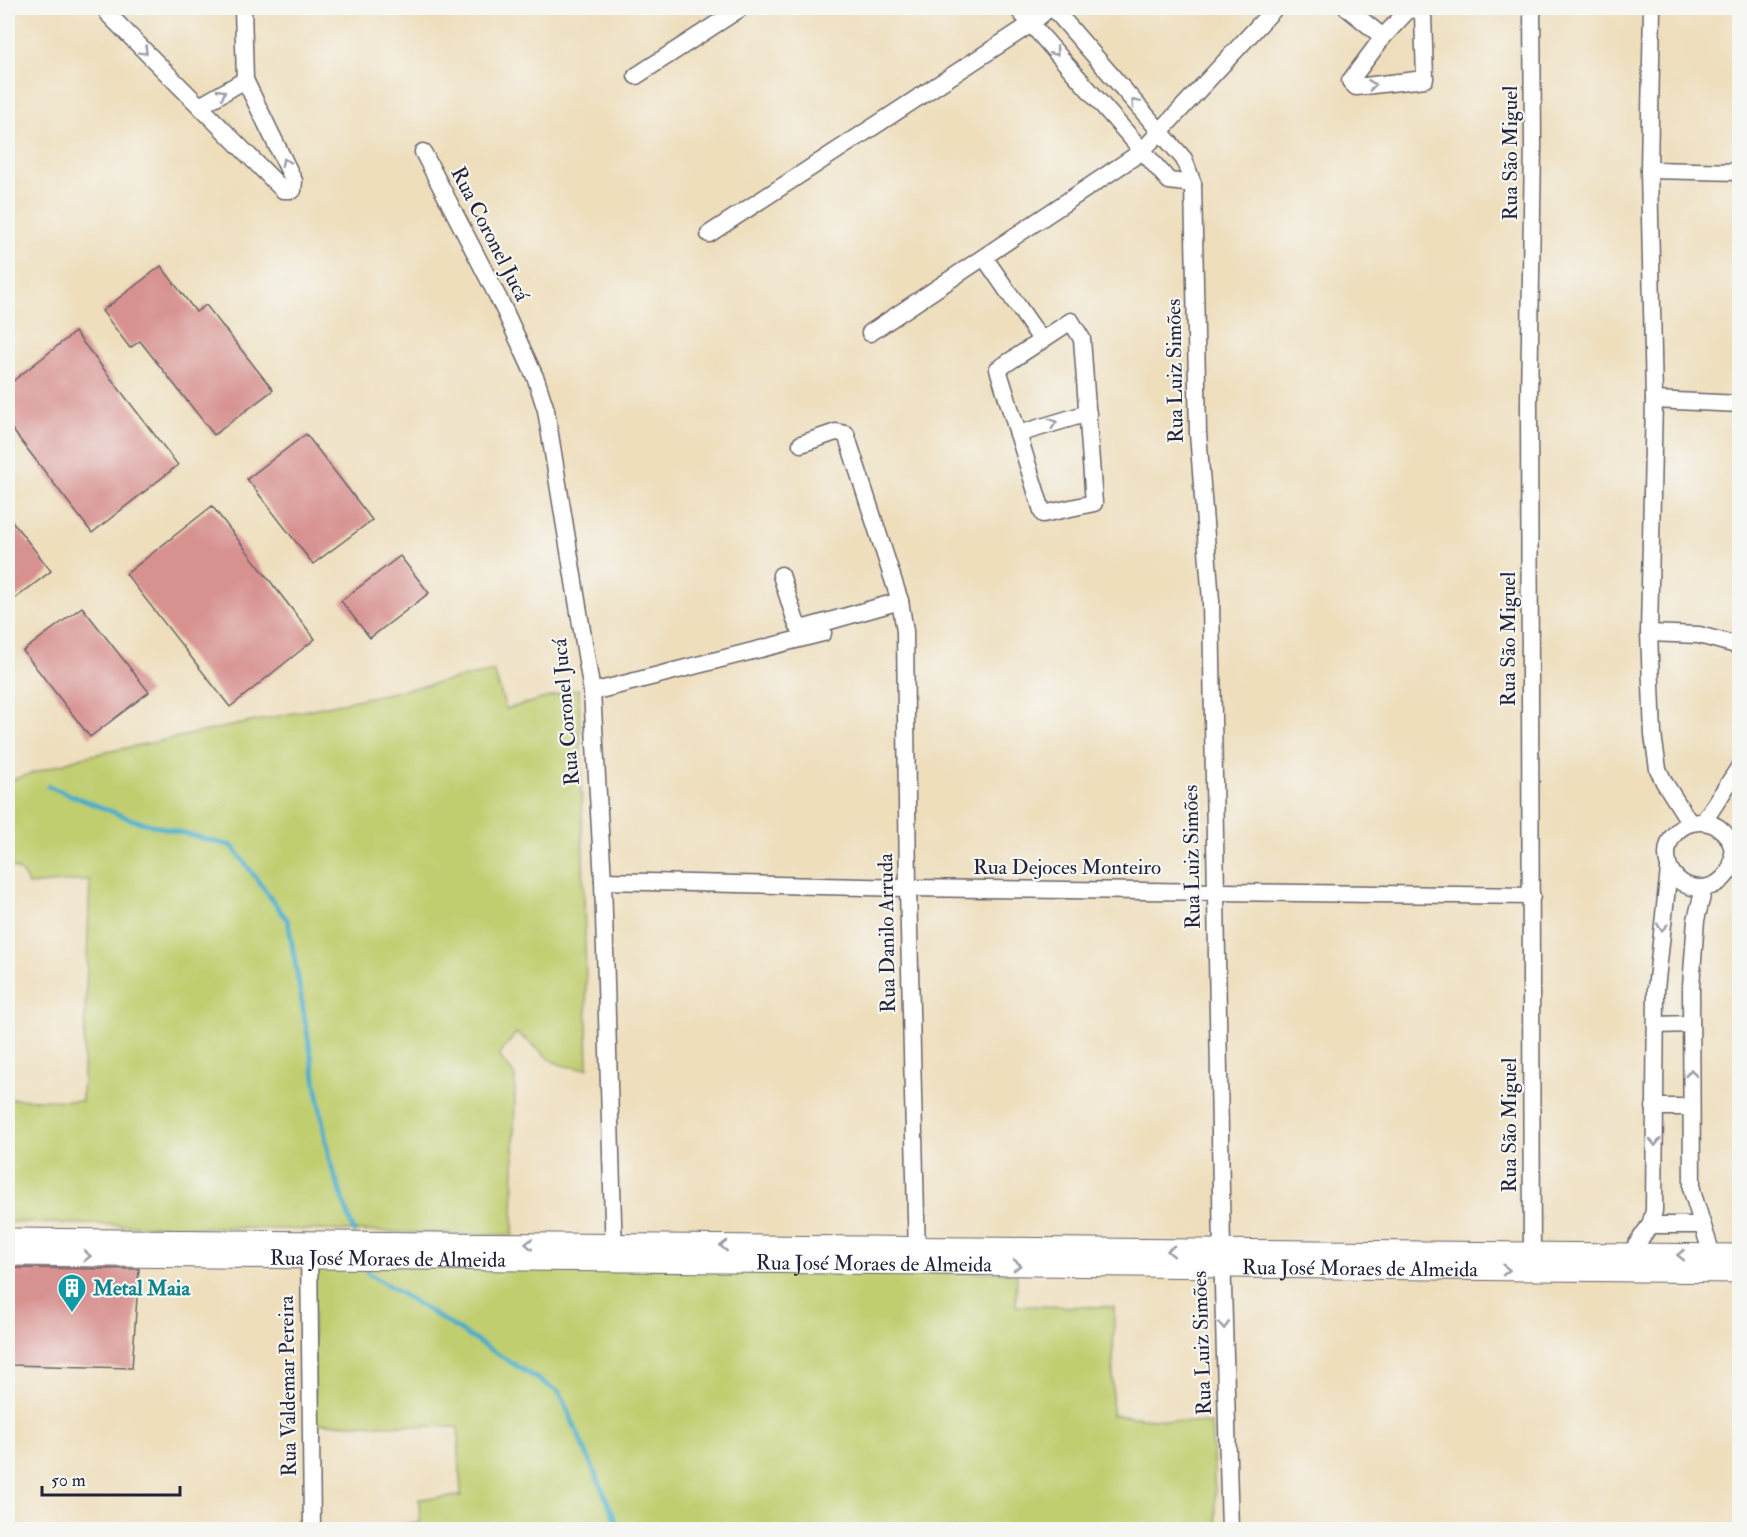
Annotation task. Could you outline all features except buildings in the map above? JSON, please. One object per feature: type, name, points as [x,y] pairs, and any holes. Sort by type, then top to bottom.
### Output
[{"type":"street","points":[[105,8],[110,16],[284,190],[293,190],[294,181],[245,80],[243,8]]},
{"type":"street","points":[[636,76],[741,8]]},
{"type":"street","points":[[709,234],[1031,24],[1051,8],[1184,159],[1193,184],[1169,181],[1142,152],[1031,24],[1017,8]]},
{"type":"street","points":[[870,333],[1142,152],[1275,8]]},
{"type":"street","points":[[1347,8],[1383,37]]},
{"type":"street","points":[[1412,8],[1423,14],[1425,79],[1356,87],[1350,81],[1383,37],[1412,8]]},
{"type":"street","name":"Rua São Miguel","points":[[1532,8],[1533,146],[1529,403],[1532,1263]]},
{"type":"street","points":[[1652,8],[1649,170],[1654,400],[1649,633],[1655,753],[1664,782],[1697,822],[1717,826],[1736,841],[1733,862],[1727,874],[1717,884],[1704,888],[1690,887],[1678,880],[1669,869]]},
{"type":"street","points":[[200,106],[245,80]]},
{"type":"street","name":"Rua Coronel Jucá","points":[[423,152],[503,307],[543,397],[592,692],[603,881],[614,1253]]},
{"type":"street","points":[[1649,170],[1740,172]]},
{"type":"street","name":"Rua Luiz Simões","points":[[1193,184],[1198,433],[1211,600],[1222,1259],[1230,1530]]},
{"type":"street","points":[[984,257],[1042,340]]},
{"type":"street","points":[[1071,321],[1082,339],[1088,413],[1094,503],[1043,514],[998,369],[1071,321]]},
{"type":"street","points":[[1654,400],[1740,404]]},
{"type":"street","points":[[1018,434],[1088,413]]},
{"type":"street","name":"Rua Danilo Arruda","points":[[801,444],[836,432],[846,434],[902,607],[917,1256]]},
{"type":"street","points":[[781,575],[795,620],[798,626],[805,628],[902,607]]},
{"type":"street","points":[[592,692],[902,607]]},
{"type":"street","points":[[1649,633],[1699,635],[1740,646]]},
{"type":"street","points":[[1630,1254],[1650,1225],[1655,1193],[1656,989],[1669,869],[1666,855],[1670,841],[1678,830],[1697,822],[1740,766]]},
{"type":"street","name":"Rua Dejoces Monteiro","points":[[603,881],[908,888],[1532,896]]},
{"type":"street","points":[[1704,888],[1696,920],[1690,1107],[1692,1191],[1712,1264]]},
{"type":"street","points":[[1656,1025],[1691,1024]]},
{"type":"street","points":[[1654,1107],[1690,1107]]},
{"type":"street","points":[[1650,1225],[1701,1225]]},
{"type":"street","name":"Rua José Moraes de Almeida","points":[[8,1239],[60,1248]]},
{"type":"street","name":"Rua José Moraes de Almeida","points":[[8,1255],[60,1248],[1712,1264],[1740,1255]]},
{"type":"street","name":"Rua Valdemar Pereira","points":[[309,1250],[312,1530]]},
{"type":"street","name":"Rua José Moraes de Almeida","points":[[1532,1263],[1630,1254],[1712,1264],[1740,1272]]},
{"type":"green space","points":[[494,671],[506,709],[579,689],[588,1068],[554,1062],[516,1033],[499,1056],[515,1076],[513,1235],[8,1222],[8,1099],[82,1101],[90,880],[28,885],[21,872],[8,866],[8,781],[83,757]]},
{"type":"green space","points":[[312,1262],[1017,1273],[1016,1306],[1114,1307],[1112,1415],[1211,1424],[1217,1529],[401,1529],[401,1524],[420,1523],[419,1499],[461,1496],[458,1427],[315,1423]]},
{"type":"waterway","points":[[48,786],[133,820],[232,846],[288,921],[329,1159],[354,1232]]},
{"type":"waterway","points":[[365,1267],[368,1273],[560,1393],[620,1530]]},
{"type":"place","name":"Metal Maia","points":[[72,1314]]}]
